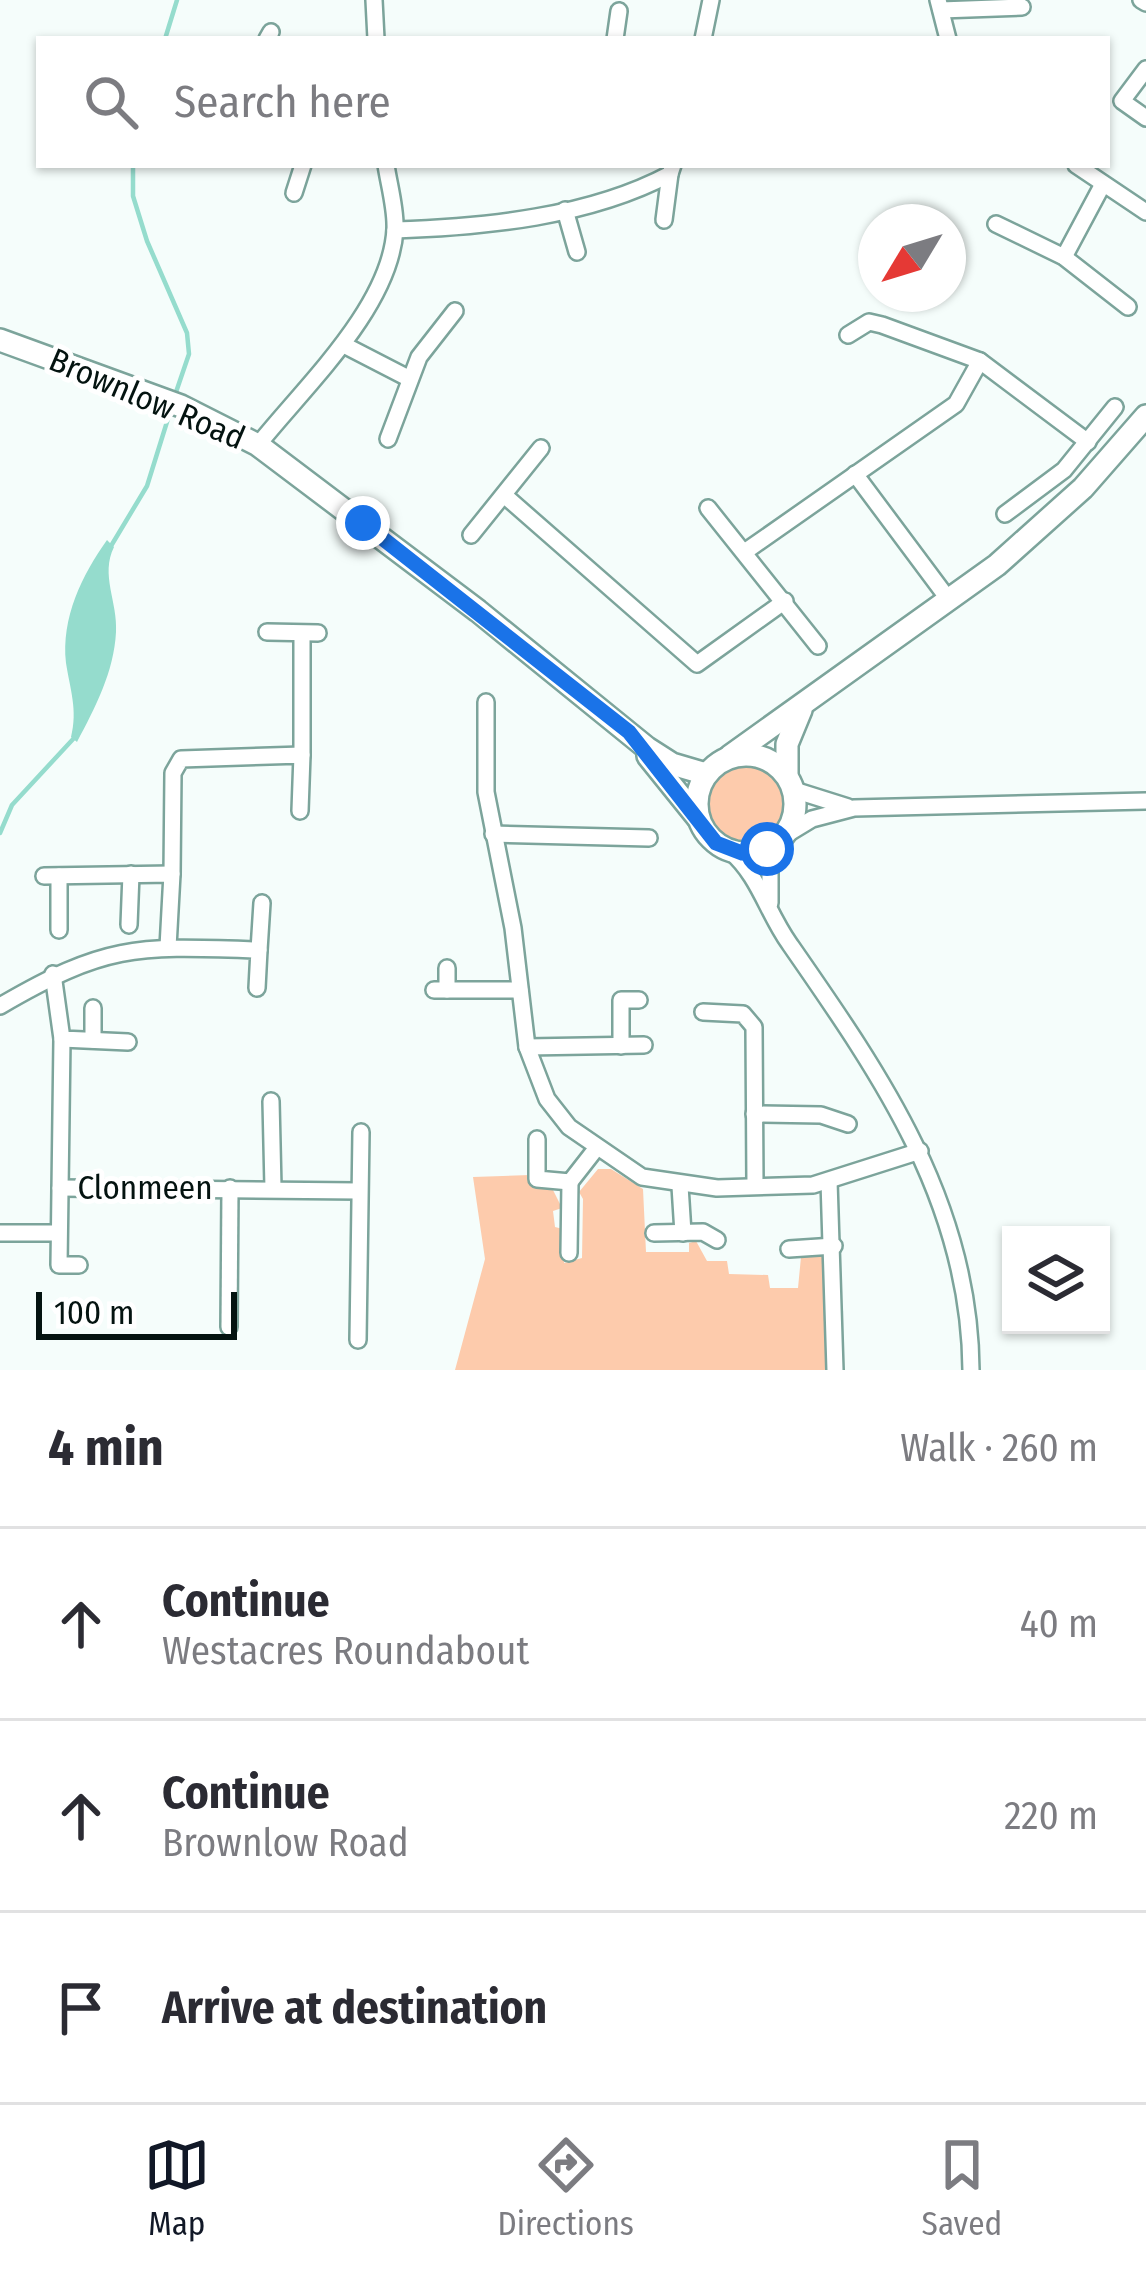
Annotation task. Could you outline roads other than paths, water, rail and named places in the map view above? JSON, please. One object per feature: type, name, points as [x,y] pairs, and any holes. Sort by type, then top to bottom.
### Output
[{"type":"main road","name":"Brownlow Road","points":[[0,340],[181,406],[258,446],[406,555],[672,764],[706,774]]},
{"type":"main road","points":[[805,705],[787,744],[795,814],[781,839],[755,853],[730,850],[705,832],[698,818],[696,803],[706,774],[805,705],[871,651],[949,600],[1084,488],[1146,416]]},
{"type":"main road","name":"Brownlow Road","points":[[629,732],[698,818]]},
{"type":"main road","points":[[730,756],[761,756],[790,782]]},
{"type":"street","points":[[374,0],[376,36]]},
{"type":"street","points":[[704,36],[711,0]]},
{"type":"street","points":[[948,36],[939,5],[1022,7]]},
{"type":"street","points":[[616,36],[620,11]]},
{"type":"street","points":[[1146,69],[1122,101],[1146,118]]},
{"type":"street","points":[[294,193],[302,168]]},
{"type":"street","points":[[258,446],[344,345],[380,281],[395,230],[386,168]]},
{"type":"street","points":[[1080,168],[1146,212]]},
{"type":"street","points":[[395,230],[472,227],[565,210],[649,185],[671,169]]},
{"type":"street","points":[[664,220],[671,169]]},
{"type":"street","points":[[1064,257],[1103,184]]},
{"type":"street","points":[[565,210],[577,252]]},
{"type":"street","points":[[996,224],[1064,257],[1128,307]]},
{"type":"street","points":[[388,440],[419,357],[455,311]]},
{"type":"street","points":[[848,334],[869,322],[980,361],[1088,442]]},
{"type":"street","points":[[344,345],[410,379]]},
{"type":"street","points":[[746,551],[956,404],[980,361]]},
{"type":"street","points":[[1005,514],[1064,470],[1115,406]]},
{"type":"street","points":[[471,535],[542,448]]},
{"type":"street","points":[[854,474],[949,600]]},
{"type":"street","points":[[504,495],[697,664],[785,601]]},
{"type":"street","points":[[708,508],[818,646]]},
{"type":"street","points":[[267,632],[310,633],[300,811]]},
{"type":"street","points":[[486,702],[486,792],[514,928],[527,1048],[547,1099],[596,1150],[642,1177],[680,1186],[786,1187],[829,1181],[920,1151]]},
{"type":"street","points":[[168,947],[177,762],[191,756],[302,755]]},
{"type":"street","points":[[790,782],[854,808]]},
{"type":"street","points":[[775,917],[769,897],[781,839],[812,819],[854,808],[1146,801]]},
{"type":"street","points":[[493,834],[649,838]]},
{"type":"street","points":[[730,850],[748,868],[775,917],[868,1054],[920,1151],[951,1244],[970,1370]]},
{"type":"street","points":[[129,925],[130,874]]},
{"type":"street","points":[[59,931],[51,876],[172,874]]},
{"type":"street","points":[[257,988],[262,903]]},
{"type":"street","points":[[0,1006],[53,974],[110,952],[168,947],[259,950]]},
{"type":"street","points":[[447,968],[440,990],[520,991]]},
{"type":"street","name":"Clonmeen","points":[[53,974],[62,1040],[59,1265],[79,1265]]},
{"type":"street","points":[[621,1046],[621,1000],[639,1000]]},
{"type":"street","points":[[93,1008],[93,1040]]},
{"type":"street","points":[[703,1012],[743,1014],[751,1019],[755,1185]]},
{"type":"street","points":[[62,1040],[128,1042]]},
{"type":"street","points":[[527,1048],[644,1046]]},
{"type":"street","points":[[271,1101],[273,1188]]},
{"type":"street","points":[[754,1114],[821,1115],[848,1124]]},
{"type":"street","points":[[358,1340],[361,1132]]},
{"type":"street","points":[[537,1139],[537,1179],[570,1182]]},
{"type":"street","points":[[569,1253],[570,1182],[596,1150]]},
{"type":"street","points":[[829,1181],[835,1370]]},
{"type":"street","points":[[680,1186],[683,1233]]},
{"type":"street","name":"Clonmeen","points":[[59,1187],[358,1191]]},
{"type":"street","name":"Clonmeen","points":[[229,1327],[230,1188]]},
{"type":"street","points":[[654,1233],[703,1232],[717,1240]]},
{"type":"street","name":"Clonmeen","points":[[0,1233],[58,1233]]},
{"type":"street","points":[[789,1249],[834,1246]]},
{"type":"waterway","points":[[166,36],[177,0]]},
{"type":"waterway","points":[[133,168],[133,196],[147,241],[187,333],[189,354],[174,398]]},
{"type":"waterway","points":[[111,546],[147,486],[171,409]]},
{"type":"waterway","points":[[0,833],[12,805],[75,737]]}]
